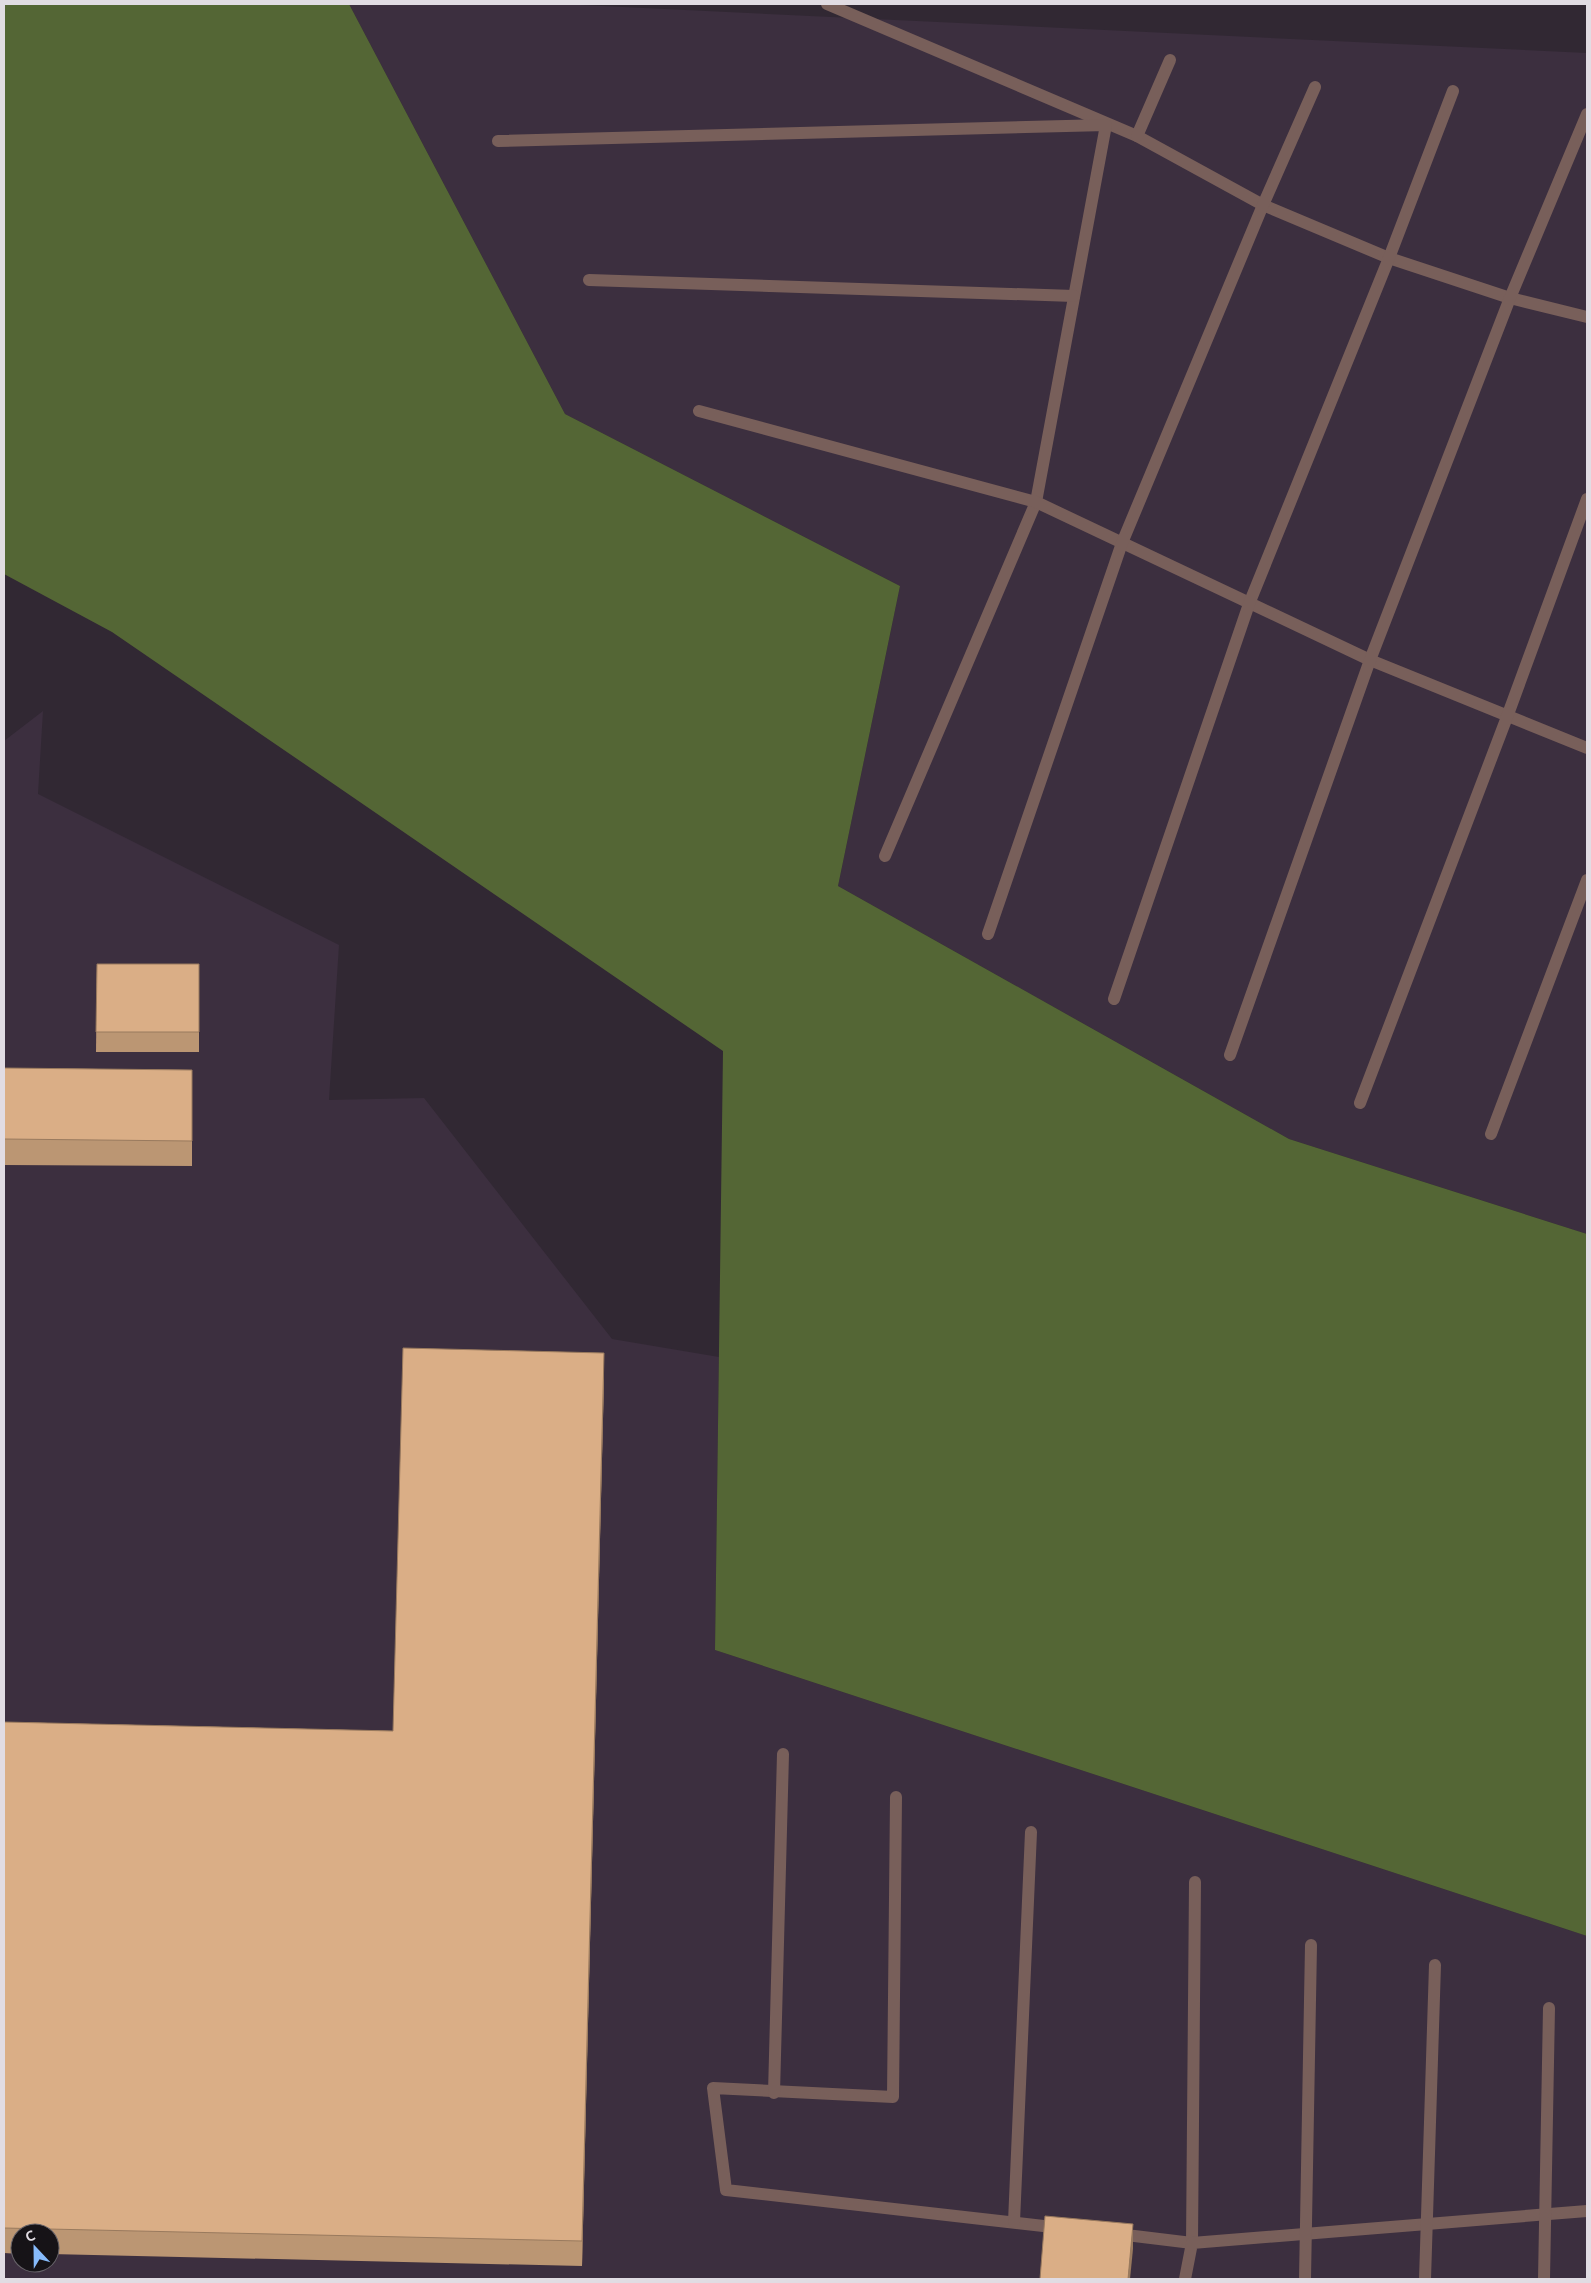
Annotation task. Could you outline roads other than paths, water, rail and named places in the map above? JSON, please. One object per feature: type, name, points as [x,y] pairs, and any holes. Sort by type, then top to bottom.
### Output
[{"type":"lane","points":[[827,4],[1106,125],[1136,136],[1262,205],[1389,258],[1510,298],[1587,317]]},
{"type":"lane","points":[[1136,136],[1170,60]]},
{"type":"lane","points":[[988,934],[1122,543],[1262,205],[1315,87]]},
{"type":"lane","points":[[1114,999],[1249,604],[1389,258],[1453,91]]},
{"type":"lane","points":[[1230,1055],[1370,660],[1510,298],[1587,114]]},
{"type":"lane","points":[[498,141],[1106,125]]},
{"type":"lane","points":[[885,856],[1036,502],[1106,125]]},
{"type":"lane","points":[[589,280],[1074,296]]},
{"type":"lane","points":[[699,410],[1036,502],[1370,660],[1587,748]]},
{"type":"lane","points":[[1360,1103],[1507,717],[1587,498]]},
{"type":"lane","points":[[1491,1134],[1587,880]]},
{"type":"lane","points":[[774,2093],[783,1754]]},
{"type":"lane","points":[[896,1796],[893,2097],[774,2093],[713,2088],[726,2190],[1073,2229]]},
{"type":"lane","points":[[1014,2222],[1031,1832]]},
{"type":"lane","points":[[1185,2279],[1192,2243],[1195,1882]]},
{"type":"lane","points":[[1305,2279],[1311,1945]]},
{"type":"lane","points":[[1425,2279],[1435,1965]]},
{"type":"lane","points":[[1544,2279],[1549,2008]]},
{"type":"lane","points":[[1103,2232],[1192,2243],[1587,2211]]}]
